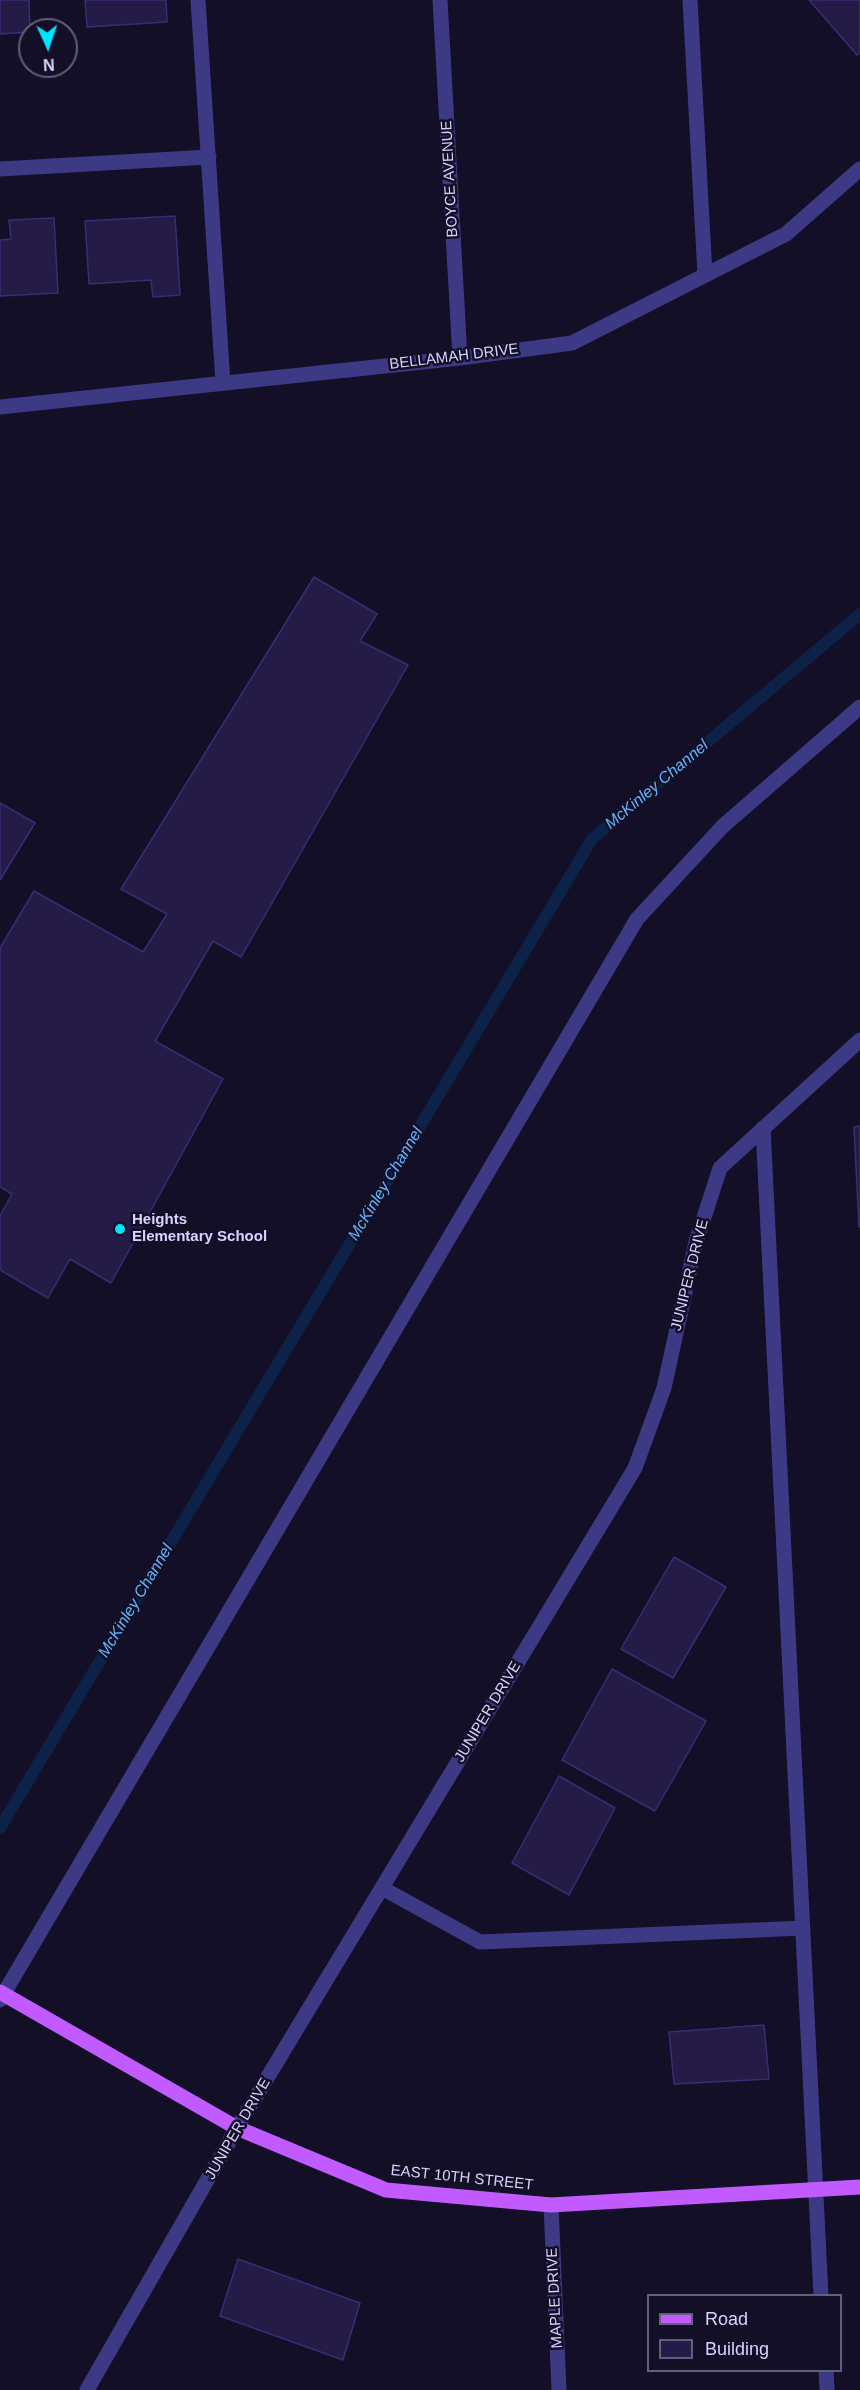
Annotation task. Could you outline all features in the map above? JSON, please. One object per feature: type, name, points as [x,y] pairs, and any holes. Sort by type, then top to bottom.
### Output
[{"type":"main road","name":"EAST 10TH STREET","points":[[1,1996],[237,2128],[386,2190],[551,2205],[860,2187]]},
{"type":"street","points":[[198,0],[224,383]]},
{"type":"street","name":"BOYCE AVENUE","points":[[440,0],[460,358]]},
{"type":"street","points":[[690,0],[705,275]]},
{"type":"street","points":[[0,169],[209,157]]},
{"type":"street","name":"BELLAMAH DRIVE","points":[[0,407],[460,358],[572,343],[786,234],[860,169]]},
{"type":"street","points":[[1,1996],[638,919],[723,826],[860,707]]},
{"type":"street","name":"JUNIPER DRIVE","points":[[87,2390],[237,2128],[635,1468],[664,1388],[696,1242],[720,1168],[860,1040]]},
{"type":"street","points":[[763,1128],[821,2294]]},
{"type":"street","points":[[382,1888],[480,1942],[802,1928]]},
{"type":"street","name":"MAPLE DRIVE","points":[[551,2205],[559,2390]]},
{"type":"street","points":[[826,2372],[827,2390]]},
{"type":"building","points":[[0,0],[29,0],[30,18],[18,18],[18,33],[0,34]]},
{"type":"building","points":[[85,0],[166,0],[167,22],[87,27]]},
{"type":"building","points":[[809,0],[860,0],[860,52],[857,55]]},
{"type":"building","points":[[175,216],[180,295],[153,297],[151,280],[89,284],[85,221]]},
{"type":"building","points":[[54,218],[58,293],[0,296],[0,240],[11,239],[9,220]]},
{"type":"building","points":[[314,577],[377,614],[360,641],[408,665],[241,957],[213,941],[155,1041],[223,1079],[111,1283],[70,1259],[48,1298],[0,1270],[0,1216],[12,1194],[0,1187],[0,948],[34,891],[143,952],[167,914],[121,889]]},
{"type":"building","points":[[0,803],[35,823],[0,880]]},
{"type":"building","points":[[860,1126],[860,1227],[859,1227],[854,1127]]},
{"type":"building","points":[[674,1557],[726,1587],[673,1678],[621,1649]]},
{"type":"building","points":[[612,1669],[706,1721],[655,1811],[562,1760]]},
{"type":"building","points":[[559,1776],[615,1808],[569,1895],[512,1863]]},
{"type":"building","points":[[764,2025],[769,2079],[674,2084],[669,2032]]},
{"type":"building","points":[[238,2259],[360,2303],[343,2360],[220,2316]]},
{"type":"waterway","name":"McKinley Channel","points":[[0,1828],[592,839],[860,614]]},
{"type":"place","name":"Heights Elementary School","points":[[120,1229]]}]
